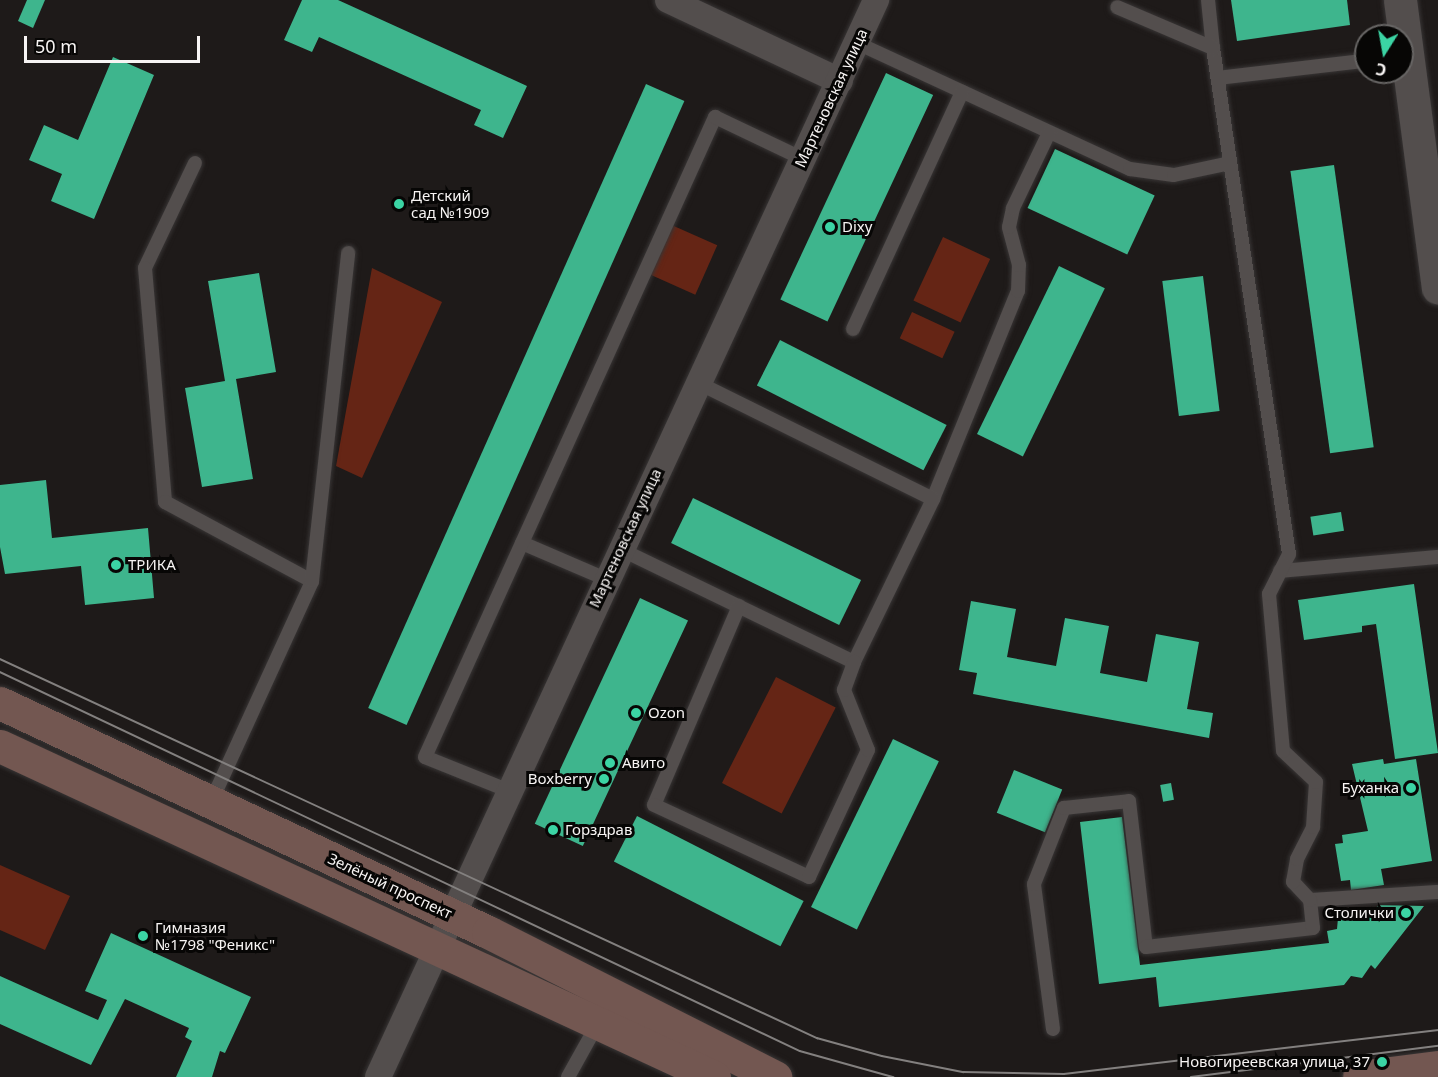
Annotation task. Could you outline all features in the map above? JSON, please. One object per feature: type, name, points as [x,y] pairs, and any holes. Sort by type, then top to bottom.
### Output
[{"type":"main road","name":"Зелёный проспект","points":[[0,704],[450,914],[775,1077]]},
{"type":"main road","points":[[0,746],[714,1077]]},
{"type":"main road","points":[[1359,1077],[1438,1067]]},
{"type":"street","points":[[668,0],[840,81]]},
{"type":"street","name":"Мартеновская улица","points":[[378,1077],[507,789],[876,0]]},
{"type":"street","points":[[1400,0],[1433,211],[1438,288]]},
{"type":"lane","points":[[1053,1029],[1034,884],[1064,808],[1129,801],[1146,947],[1313,928],[1310,900],[1293,882],[1297,859],[1313,827],[1316,782],[1283,751],[1269,594],[1289,554],[1213,48],[1208,0]]},
{"type":"lane","points":[[1116,7],[1213,48]]},
{"type":"lane","points":[[857,43],[1049,133],[1148,175],[1174,175],[1230,163]]},
{"type":"lane","points":[[1218,78],[1354,62]]},
{"type":"lane","points":[[854,329],[962,92]]},
{"type":"lane","points":[[507,789],[425,757],[715,117],[803,159]]},
{"type":"lane","points":[[739,606],[654,805],[809,877],[868,750],[844,690],[854,662],[933,499],[1016,300],[1019,265],[1009,227],[1013,208],[1049,133]]},
{"type":"lane","points":[[195,163],[145,268],[165,502],[312,581]]},
{"type":"lane","points":[[211,802],[312,581],[348,253]]},
{"type":"lane","points":[[698,383],[933,499]]},
{"type":"lane","points":[[522,543],[606,579]]},
{"type":"lane","points":[[620,549],[854,662]]},
{"type":"lane","points":[[1280,571],[1438,557]]},
{"type":"lane","points":[[1310,900],[1438,892]]},
{"type":"lane","points":[[568,1077],[598,1023]]},
{"type":"shaded area","points":[[667,223],[717,245],[695,295],[645,272]]},
{"type":"shaded area","points":[[943,237],[990,259],[961,322],[913,300]]},
{"type":"shaded area","points":[[372,268],[442,302],[362,478],[336,466]]},
{"type":"shaded area","points":[[912,312],[955,332],[942,358],[900,338]]},
{"type":"shaded area","points":[[776,677],[836,707],[782,813],[722,783]]},
{"type":"shaded area","points":[[0,865],[70,896],[45,950],[0,930]]},
{"type":"building","points":[[27,0],[45,0],[33,28],[18,21]]},
{"type":"building","points":[[302,0],[338,0],[527,86],[503,138],[474,125],[481,110],[319,37],[312,52],[284,40]]},
{"type":"building","points":[[1231,0],[1347,0],[1350,25],[1237,41]]},
{"type":"building","points":[[113,57],[154,75],[94,219],[51,201],[62,174],[29,160],[44,125],[78,140]]},
{"type":"building","points":[[886,73],[933,95],[827,322],[780,300]]},
{"type":"building","points":[[646,84],[684,101],[407,725],[368,708]]},
{"type":"building","points":[[1055,149],[1155,195],[1127,254],[1028,208]]},
{"type":"building","points":[[1334,165],[1374,447],[1330,453],[1290,171]]},
{"type":"building","points":[[1059,266],[1105,288],[1023,456],[977,434]]},
{"type":"building","points":[[259,273],[276,372],[236,379],[253,479],[202,487],[185,388],[225,381],[208,281]]},
{"type":"building","points":[[1203,276],[1220,411],[1179,416],[1162,281]]},
{"type":"building","points":[[780,340],[947,425],[923,470],[757,385]]},
{"type":"building","points":[[46,480],[52,538],[148,528],[154,598],[85,605],[81,566],[5,574],[0,547],[0,485]]},
{"type":"building","points":[[693,498],[861,580],[839,625],[671,543]]},
{"type":"building","points":[[1341,512],[1344,531],[1313,536],[1310,517]]},
{"type":"building","points":[[1414,584],[1438,753],[1395,759],[1376,624],[1362,626],[1362,632],[1304,640],[1298,600]]},
{"type":"building","points":[[640,598],[688,620],[583,846],[535,824]]},
{"type":"building","points":[[971,601],[1016,609],[1007,657],[1056,666],[1065,618],[1109,626],[1100,673],[1147,682],[1156,634],[1199,642],[1187,709],[1213,713],[1209,738],[973,694],[977,673],[959,670]]},
{"type":"building","points":[[893,739],[939,761],[857,929],[811,907]]},
{"type":"building","points":[[1383,759],[1384,764],[1416,759],[1432,861],[1381,869],[1384,885],[1351,890],[1350,880],[1341,881],[1335,844],[1343,843],[1342,835],[1368,831],[1352,764]]},
{"type":"building","points":[[1014,770],[1062,789],[1045,832],[997,813]]},
{"type":"building","points":[[1171,783],[1174,800],[1163,802],[1160,785]]},
{"type":"building","points":[[637,816],[804,901],[780,946],[614,861]]},
{"type":"building","points":[[1122,817],[1140,965],[1329,943],[1327,931],[1337,929],[1338,918],[1345,913],[1358,913],[1366,920],[1379,905],[1424,906],[1375,969],[1371,965],[1362,978],[1351,976],[1344,985],[1159,1007],[1156,977],[1099,984],[1080,822]]},
{"type":"building","points":[[111,933],[251,997],[225,1053],[220,1051],[212,1077],[176,1077],[192,1041],[185,1037],[189,1028],[125,999],[91,1065],[0,1024],[0,976],[98,1020],[107,1000],[85,991]]},
{"type":"tram line","points":[[0,659],[817,1038],[882,1056],[963,1072],[1064,1074],[1438,1030]]},
{"type":"tram line","points":[[0,672],[800,1051],[893,1077]]},
{"type":"tram line","points":[[1191,1077],[1438,1046]]},
{"type":"place","name":"Детский сад №1909","points":[[399,204]]},
{"type":"place","name":"Dixy","points":[[830,227]]},
{"type":"place","name":"ТРИКА","points":[[116,565]]},
{"type":"place","name":"Ozon","points":[[636,713]]},
{"type":"place","name":"Авито","points":[[610,763]]},
{"type":"place","name":"Boxberry","points":[[604,779]]},
{"type":"place","name":"Буханка","points":[[1411,788]]},
{"type":"place","name":"Горздрав","points":[[553,830]]},
{"type":"place","name":"Столички","points":[[1406,913]]},
{"type":"place","name":"Гимназия №1798 \"Феникс\"","points":[[143,936]]},
{"type":"place","name":"Новогиреевская улица, 37","points":[[1382,1062]]}]
